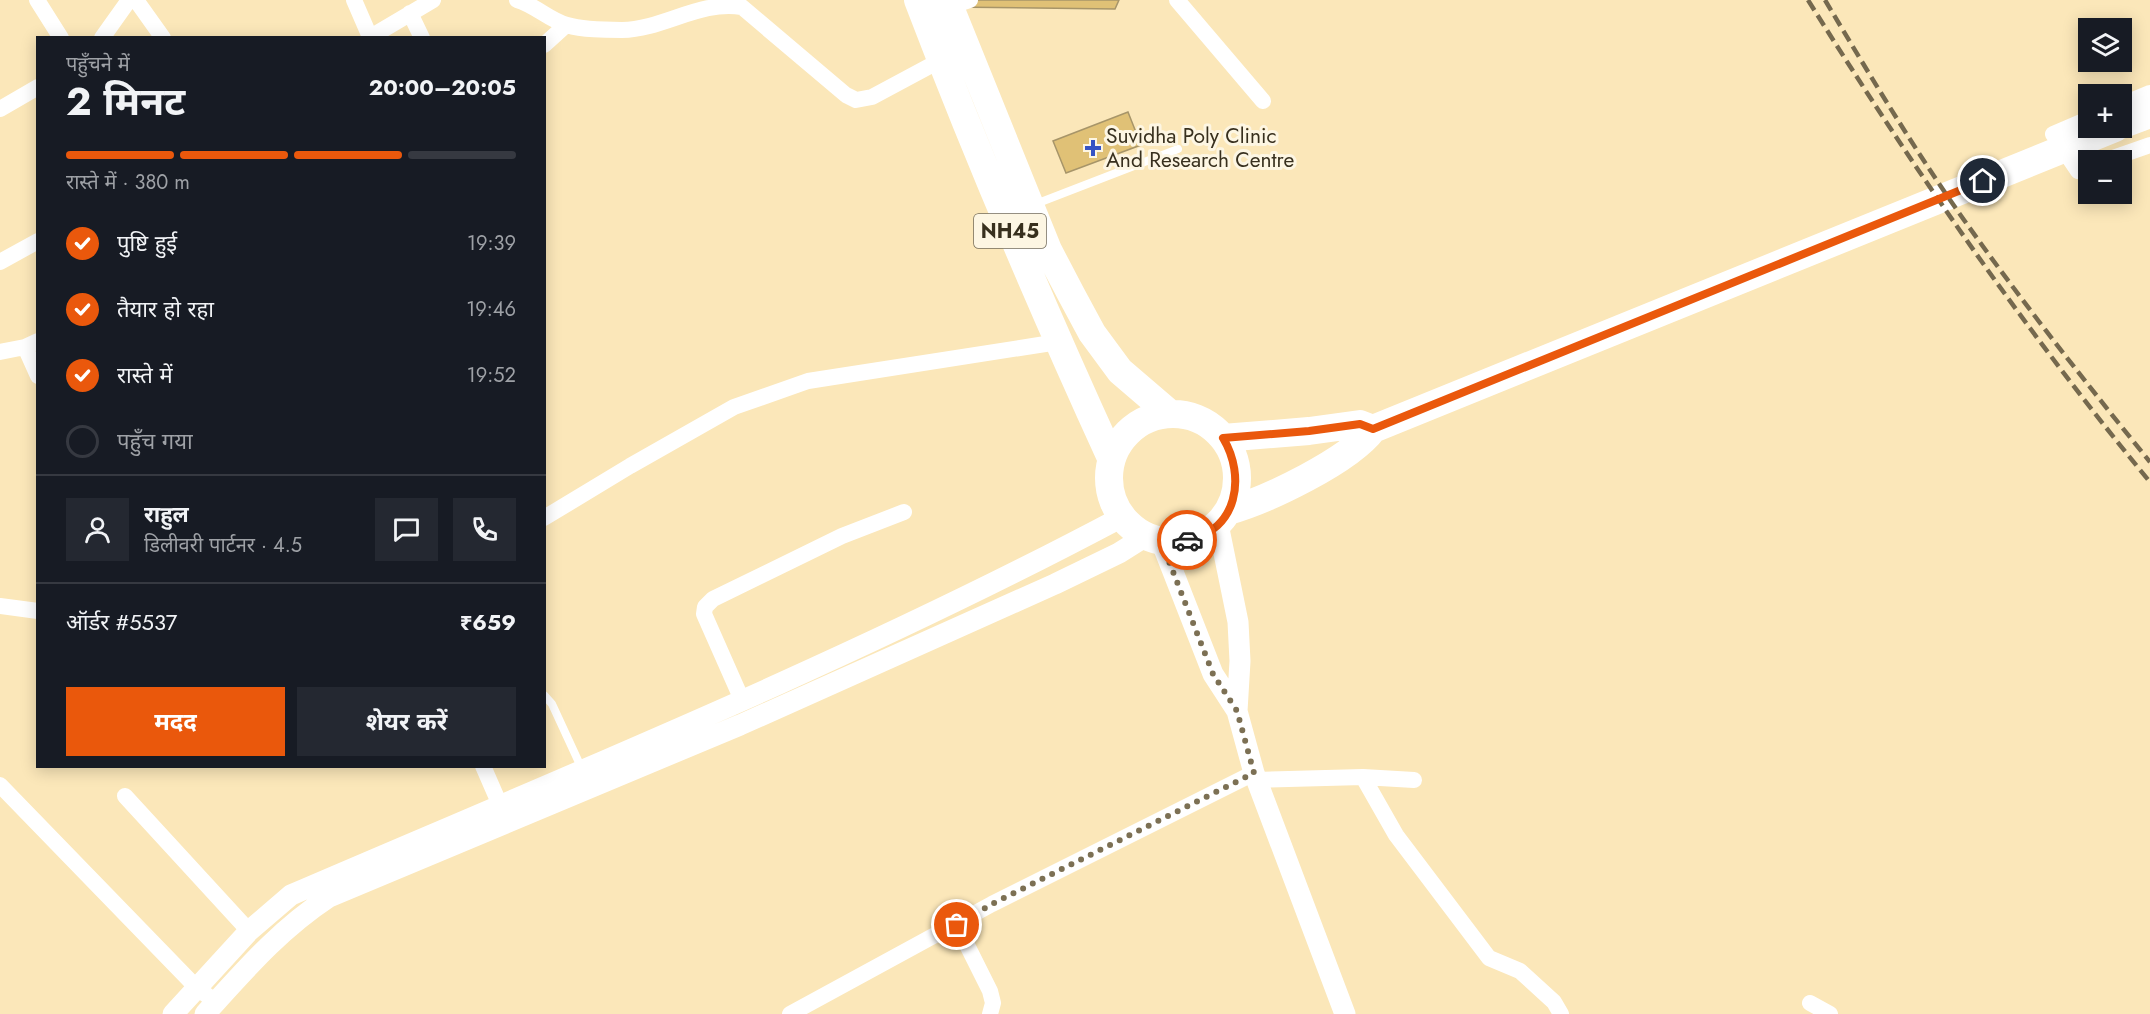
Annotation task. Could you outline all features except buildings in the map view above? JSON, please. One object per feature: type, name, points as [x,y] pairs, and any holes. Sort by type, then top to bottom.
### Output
[{"type":"highway","name":"NH45","points":[[918,0],[974,147],[1111,458]]},
{"type":"highway","name":"NH45","points":[[955,2],[1048,250],[1092,333],[1120,371],[1169,413]]},
{"type":"highway","points":[[2132,121],[2150,114]]},
{"type":"highway","points":[[1153,539],[1192,539],[1223,518],[1304,479],[1357,446],[1373,429],[1899,216],[2078,134]]},
{"type":"highway","name":"NH45","points":[[1153,539],[1122,517],[1109,489],[1111,458],[1117,444],[1139,422],[1169,413],[1199,419],[1223,438],[1232,452],[1237,482],[1223,518]]},
{"type":"highway","points":[[1223,438],[1360,424],[1373,429]]},
{"type":"street","points":[[37,0],[60,36]]},
{"type":"street","points":[[103,36],[129,0]]},
{"type":"street","points":[[136,0],[162,36]]},
{"type":"street","points":[[354,0],[369,36]]},
{"type":"street","points":[[371,36],[433,0]]},
{"type":"street","points":[[517,0],[566,25],[626,30],[644,26],[710,2],[727,1],[742,8],[846,95],[856,100],[872,97],[941,60]]},
{"type":"street","points":[[1176,0],[1263,101]]},
{"type":"street","points":[[410,13],[421,36]]},
{"type":"street","points":[[546,43],[566,25]]},
{"type":"street","points":[[0,109],[36,88]]},
{"type":"street","points":[[2132,100],[2150,93]]},
{"type":"street","points":[[2078,131],[2053,134],[2078,171]]},
{"type":"street","points":[[2132,151],[2150,145]]},
{"type":"street","points":[[0,262],[36,242]]},
{"type":"street","points":[[546,517],[734,407],[768,393],[808,381],[1058,342]]},
{"type":"street","points":[[0,352],[31,344],[36,367]]},
{"type":"street","points":[[742,700],[704,614],[705,607],[713,599],[842,536],[904,512]]},
{"type":"street","points":[[173,1014],[249,931],[291,895],[742,700],[1037,562],[1122,517]]},
{"type":"street","points":[[1223,518],[1238,622],[1240,661],[1237,711]]},
{"type":"street","points":[[0,785],[196,988],[210,1008],[272,940],[300,916],[329,897],[740,725],[1153,539],[1213,674],[1237,711],[1255,776],[1342,1013]]},
{"type":"street","points":[[0,606],[36,611]]},
{"type":"street","points":[[484,768],[500,805]]},
{"type":"street","points":[[790,1014],[992,904],[1255,776],[1414,780]]},
{"type":"street","points":[[1363,777],[1396,835],[1490,958],[1520,971],[1554,1002],[1561,1014]]},
{"type":"street","points":[[125,796],[249,931]]},
{"type":"street","points":[[957,925],[990,991],[993,1003],[990,1014]]},
{"type":"street","points":[[1810,1003],[1830,1014]]},
{"type":"lane","points":[[1031,206],[1178,150]]},
{"type":"lane","points":[[546,698],[552,705],[582,770]]},
{"type":"railway","points":[[1808,0],[1888,125],[1971,247],[2058,366],[2150,482]]},
{"type":"railway","points":[[1825,0],[1945,193],[2009,282],[2150,462]]},
{"type":"way so far","points":[[957,925],[992,904],[1254,773],[1237,711],[1213,674],[1161,541],[1187,540]]},
{"type":"place","name":"Suvidha Poly Clinic And Research Centre","points":[[1093,148]]},
{"type":"route","points":[[1187,540],[1206,533],[1218,524],[1228,511],[1234,497],[1237,482],[1236,466],[1232,452],[1223,438],[1360,424],[1373,429],[1983,181]]}]
